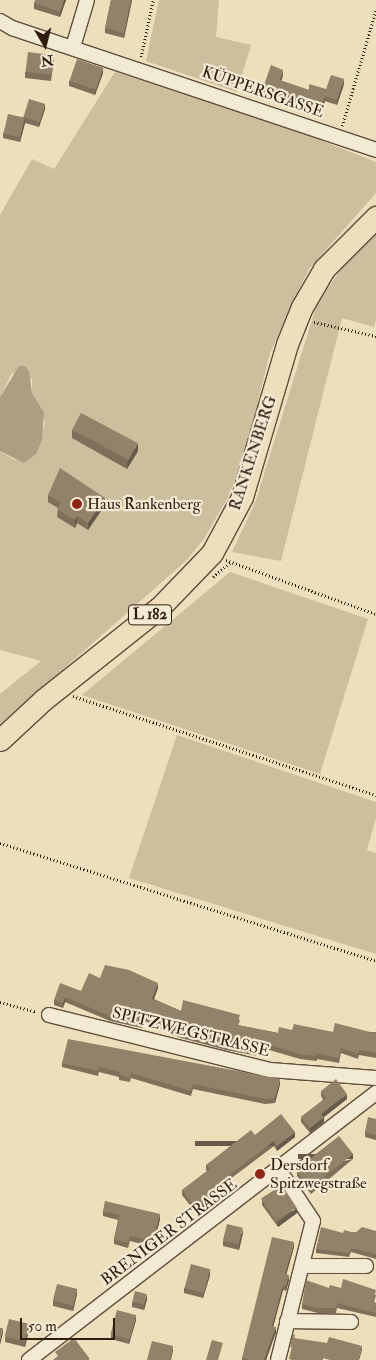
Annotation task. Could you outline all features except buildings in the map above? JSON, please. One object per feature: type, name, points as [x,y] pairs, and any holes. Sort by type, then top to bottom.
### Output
[{"type":"main road","name":"RANKENBERG","points":[[0,740],[43,700],[160,607],[212,553],[242,497],[287,344],[298,318],[324,269],[376,217]]},
{"type":"street","points":[[73,47],[87,0]]},
{"type":"street","name":"KÜPPERSGASSE","points":[[0,21],[376,150]]},
{"type":"street","name":"SPITZWEGSTRASSE","points":[[49,1015],[270,1070],[376,1078]]},
{"type":"street","name":"BRENIGER STRASSE","points":[[29,1360],[279,1170],[376,1093]]},
{"type":"street","points":[[278,1360],[313,1221],[279,1170]]},
{"type":"street","points":[[302,1266],[366,1266]]},
{"type":"street","points":[[287,1321],[352,1322]]},
{"type":"path","points":[[138,69],[153,0]]},
{"type":"path","points":[[339,136],[376,10]]},
{"type":"path","points":[[298,318],[376,336]]},
{"type":"path","points":[[212,553],[376,614]]},
{"type":"path","points":[[71,696],[376,795]]},
{"type":"path","points":[[0,843],[376,961]]},
{"type":"path","points":[[0,1002],[49,1015]]},
{"type":"shaded area","points":[[159,0],[219,0],[216,37],[251,45],[237,92],[146,61]]},
{"type":"shaded area","points":[[115,72],[259,116],[376,162],[376,193],[309,269],[302,283],[270,353],[244,458],[227,499],[204,539],[188,559],[0,725],[0,694],[41,661],[0,650],[0,451],[15,460],[37,453],[45,423],[32,393],[32,379],[12,373],[0,397],[0,215],[32,159],[54,169]]},
{"type":"shaded area","points":[[376,227],[376,320],[374,327],[342,318],[281,561],[232,552],[255,503],[317,304],[354,250]]},
{"type":"shaded area","points":[[19,366],[25,366],[29,371],[32,393],[44,413],[42,439],[37,453],[24,463],[0,451],[0,397]]},
{"type":"shaded area","points":[[230,572],[368,619],[320,774],[82,695]]},
{"type":"shaded area","points":[[177,735],[376,802],[376,818],[367,850],[376,853],[376,954],[129,878]]},
{"type":"place","name":"Haus Rankenberg","points":[[77,504]]},
{"type":"place","name":"Dersdorf Spitzwegstraße","points":[[260,1174]]}]
